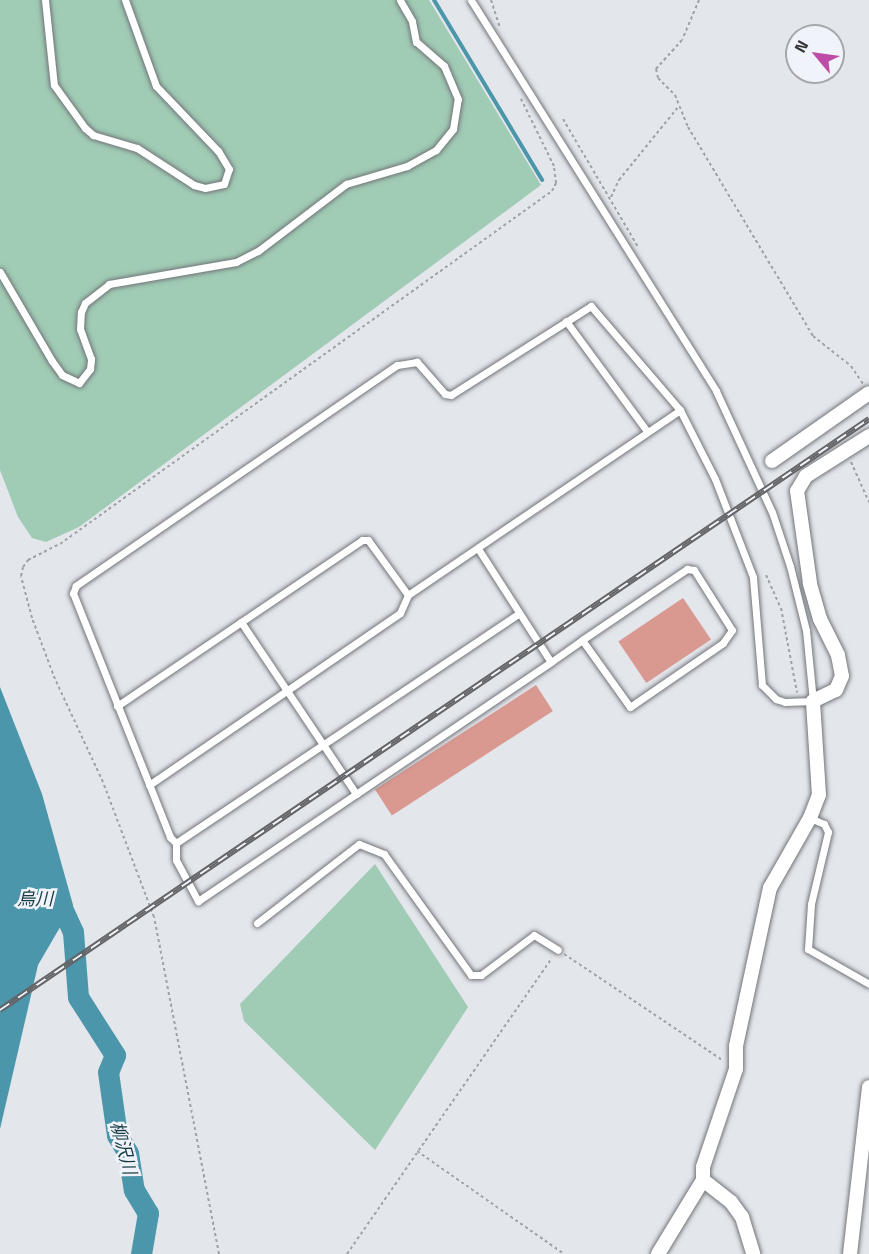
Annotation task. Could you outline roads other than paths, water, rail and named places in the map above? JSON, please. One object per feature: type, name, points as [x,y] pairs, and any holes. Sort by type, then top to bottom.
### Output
[{"type":"street","points":[[772,461],[867,394]]},
{"type":"street","points":[[658,1254],[703,1180],[703,1167],[736,1069],[736,1046],[770,888],[810,818],[820,775],[813,701],[836,690],[841,667],[820,619],[810,583],[797,491],[806,476],[869,436]]},
{"type":"street","points":[[850,1254],[869,1087]]},
{"type":"street","points":[[703,1180],[737,1209],[753,1254]]},
{"type":"lane","points":[[45,0],[54,85],[79,122],[93,135],[137,148],[194,185],[205,188],[224,184],[229,170],[218,151],[156,86],[125,0]]},
{"type":"lane","points":[[0,272],[52,361],[62,375],[79,383],[90,369],[91,358],[81,329],[81,312],[85,303],[109,284],[236,262],[258,251],[346,184],[407,166],[436,150],[453,129],[458,99],[444,66],[416,42],[412,21],[400,0]]},
{"type":"lane","points":[[471,0],[644,272],[716,391],[772,512],[801,606],[813,701],[798,703],[776,699],[762,685],[753,577],[715,479],[680,410],[598,310],[591,306],[451,395],[445,394],[417,362],[397,365],[76,586],[73,593],[117,706],[176,843],[176,860],[198,901],[551,662],[582,640],[687,569],[694,570],[732,630],[723,643],[630,707],[582,640]]},
{"type":"lane","points":[[566,321],[646,430]]},
{"type":"lane","points":[[150,785],[400,613],[408,596],[479,550],[646,430],[680,410]]},
{"type":"lane","points":[[117,706],[362,540],[368,540],[408,596]]},
{"type":"lane","points":[[479,550],[551,662]]},
{"type":"lane","points":[[176,843],[519,613]]},
{"type":"lane","points":[[241,622],[356,794]]},
{"type":"lane","points":[[810,818],[824,824],[828,832],[811,903],[808,949],[869,984]]},
{"type":"lane","points":[[256,923],[359,844],[384,854],[471,975],[481,975],[534,935],[558,950]]},
{"type":"water","name":"烏川","points":[[0,687],[42,794],[73,905],[38,965],[0,1129]]},
{"type":"waterway","points":[[434,0],[542,180]]},
{"type":"waterway","name":"柳沢川","points":[[54,890],[73,932],[78,997],[115,1055],[108,1072],[117,1135],[128,1153],[134,1190],[148,1213],[141,1254]]},
{"type":"railway","points":[[0,1010],[869,419]]}]
